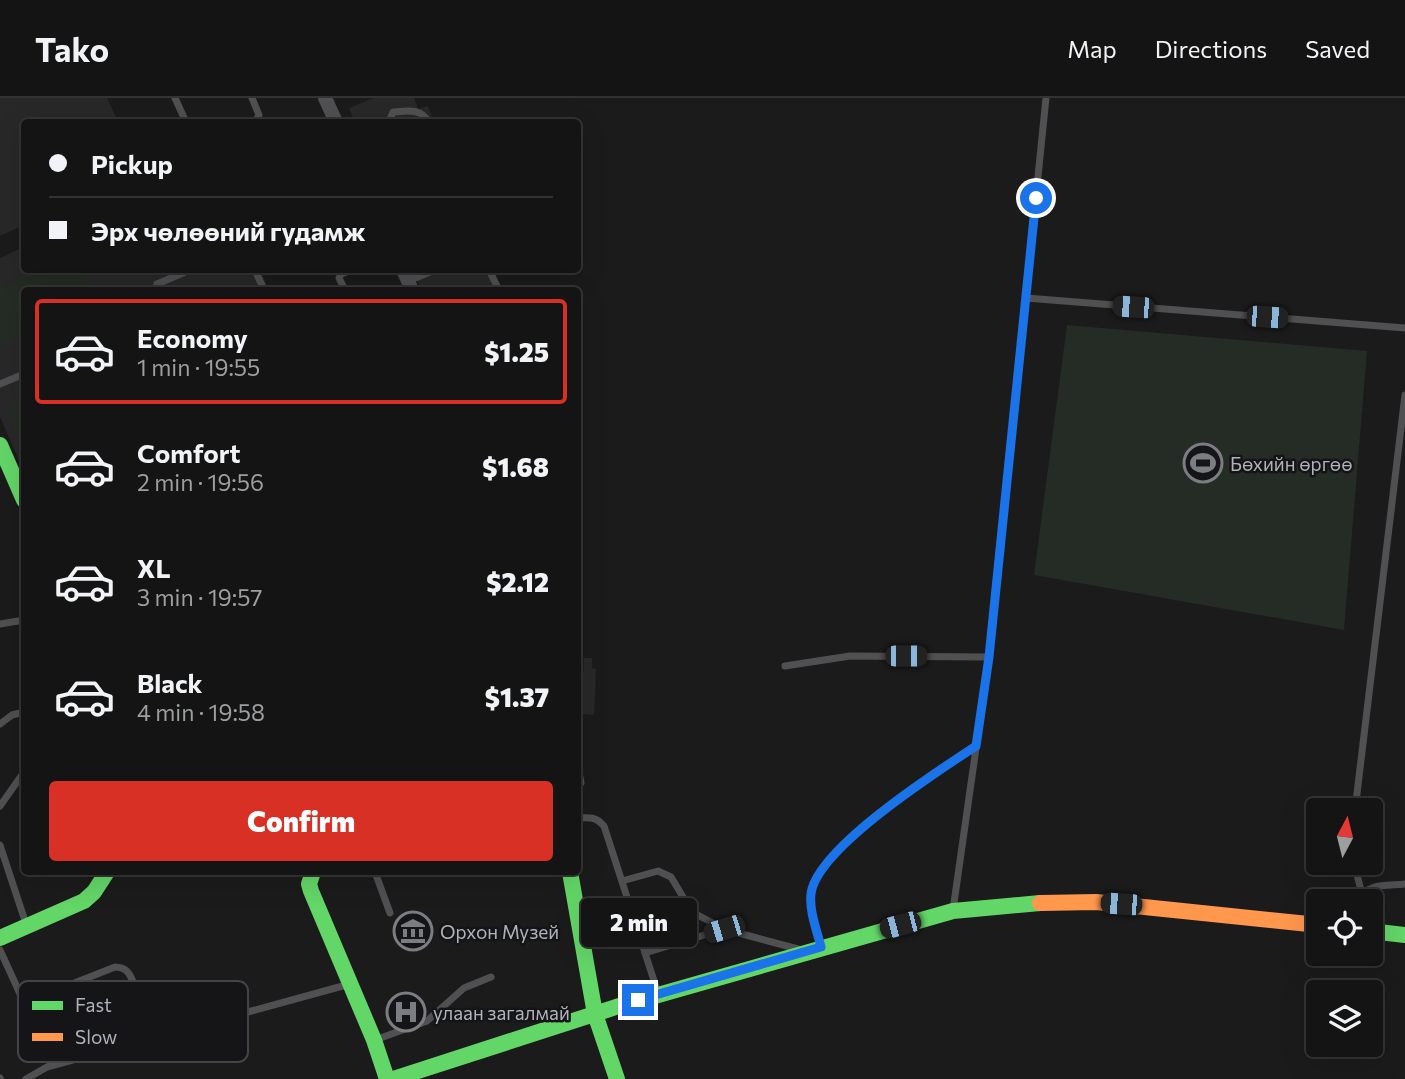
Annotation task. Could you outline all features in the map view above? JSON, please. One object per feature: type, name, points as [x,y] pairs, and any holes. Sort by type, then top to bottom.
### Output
[{"type":"main road","points":[[0,445],[21,493]]},
{"type":"main road","points":[[0,938],[84,901],[94,892],[105,875]]},
{"type":"main road","points":[[312,875],[309,884],[311,891],[374,1040],[387,1079]]},
{"type":"main road","points":[[571,875],[595,1014],[617,1079]]},
{"type":"main road","points":[[393,1079],[595,1014],[813,949],[953,911],[1025,903],[1096,902],[1306,924]]},
{"type":"main road","points":[[1383,932],[1405,935]]},
{"type":"street","points":[[325,98],[335,119]]},
{"type":"lane","points":[[175,98],[185,119]]},
{"type":"lane","points":[[252,98],[259,115],[257,119]]},
{"type":"lane","points":[[953,911],[989,657],[1046,98]]},
{"type":"lane","points":[[390,119],[393,112],[409,110],[426,119]]},
{"type":"lane","points":[[158,287],[157,284],[183,273]]},
{"type":"lane","points":[[408,280],[427,273]]},
{"type":"lane","points":[[1026,298],[1405,328]]},
{"type":"lane","points":[[0,384],[21,375]]},
{"type":"lane","points":[[1356,798],[1405,395]]},
{"type":"lane","points":[[0,624],[21,620]]},
{"type":"lane","points":[[785,666],[850,656],[989,657]]},
{"type":"lane","points":[[0,724],[12,715],[21,713]]},
{"type":"lane","points":[[622,881],[659,870],[671,877],[692,912],[724,929],[813,949],[811,893],[815,880],[833,857],[876,817],[976,746]]},
{"type":"lane","points":[[0,806],[21,776]]},
{"type":"lane","points":[[581,818],[590,817],[604,826],[659,995]]},
{"type":"lane","points":[[0,845],[4,870],[27,928]]},
{"type":"lane","points":[[376,875],[390,913]]},
{"type":"lane","points":[[1370,889],[1405,884]]},
{"type":"lane","points":[[645,953],[724,929]]},
{"type":"lane","points":[[0,950],[18,989]]},
{"type":"lane","points":[[80,981],[115,967],[123,967],[133,981]]},
{"type":"lane","points":[[374,1040],[427,1021],[464,988],[491,977]]},
{"type":"lane","points":[[248,1012],[351,984]]},
{"type":"lane","points":[[26,1079],[36,1077],[47,1067],[65,1062]]},
{"type":"shaded area","points":[[0,98],[107,98],[117,119],[21,119],[21,226],[0,236]]},
{"type":"shaded area","points":[[374,98],[414,98],[418,109],[428,106],[433,119],[354,119],[349,108]]},
{"type":"shaded area","points":[[21,248],[21,273],[261,273],[268,287],[21,287],[21,465],[0,417],[0,258]]},
{"type":"shaded area","points":[[31,273],[83,273],[90,287],[21,287],[21,336],[0,346],[0,287]]},
{"type":"shaded area","points":[[414,273],[493,273],[499,287],[420,287]]},
{"type":"shaded area","name":"Бөхийн өргөө","points":[[1067,325],[1367,351],[1344,630],[1034,575]]},
{"type":"shaded area","points":[[21,400],[21,449],[7,412],[10,405]]},
{"type":"shaded area","points":[[584,658],[592,658],[592,668],[596,669],[594,715],[581,714]]},
{"type":"traffic: fast","points":[[0,445],[21,493]]},
{"type":"traffic: fast","points":[[0,938],[84,901],[94,892],[105,875]]},
{"type":"traffic: fast","points":[[312,875],[309,884],[311,891],[374,1040],[387,1079]]},
{"type":"traffic: fast","points":[[571,875],[595,1014],[617,1079]]},
{"type":"traffic: fast","points":[[393,1079],[616,1007],[953,911],[1040,903]]},
{"type":"traffic: fast","points":[[1383,932],[1405,935]]},
{"type":"traffic: slow","points":[[1040,903],[1096,902],[1306,924]]},
{"type":"place","name":"Бөхийн өргөө","points":[[1203,463]]},
{"type":"place","name":"Орхон Myзей","points":[[413,931]]},
{"type":"place","name":"улаан загалмай","points":[[406,1012]]},
{"type":"route","points":[[638,1000],[821,947],[811,904],[815,880],[833,857],[866,825],[976,746],[989,657],[1036,198]]}]
